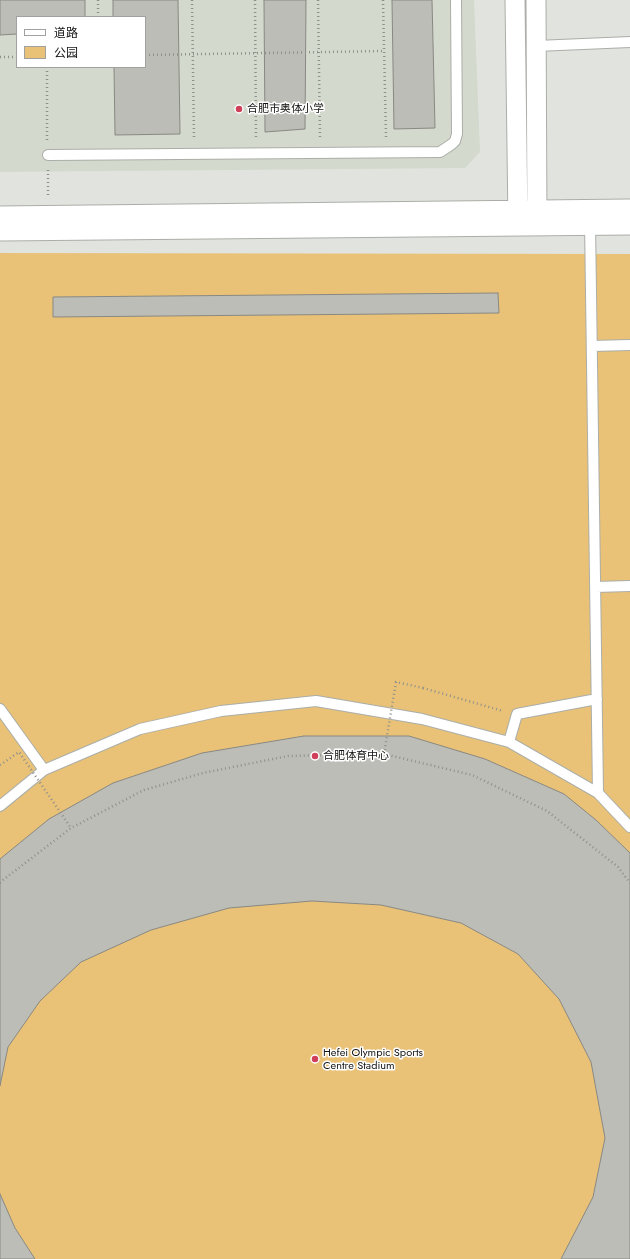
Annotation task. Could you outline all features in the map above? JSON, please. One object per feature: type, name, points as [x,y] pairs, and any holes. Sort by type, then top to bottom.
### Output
[{"type":"street","points":[[515,0],[518,218]]},
{"type":"street","points":[[536,0],[537,218]]},
{"type":"street","points":[[0,216],[537,218],[590,217],[630,209]]},
{"type":"street","points":[[590,217],[630,225]]},
{"type":"street","points":[[0,231],[518,218]]},
{"type":"lane","points":[[48,155],[440,152],[449,147],[456,137],[456,0]]},
{"type":"lane","points":[[536,46],[630,42]]},
{"type":"lane","points":[[590,217],[598,793]]},
{"type":"lane","points":[[592,346],[630,345]]},
{"type":"lane","points":[[595,587],[630,586]]},
{"type":"lane","points":[[509,742],[517,714],[597,699]]},
{"type":"lane","points":[[0,806],[44,770],[140,729],[221,711],[316,701],[422,719],[509,742],[598,793],[630,827]]},
{"type":"lane","points":[[0,709],[44,770]]},
{"type":"path","points":[[98,0],[98,16]]},
{"type":"path","points":[[192,0],[194,154]]},
{"type":"path","points":[[255,0],[256,154]]},
{"type":"path","points":[[318,0],[320,153]]},
{"type":"path","points":[[383,0],[386,153]]},
{"type":"path","points":[[146,55],[384,51]]},
{"type":"path","points":[[0,57],[16,57]]},
{"type":"path","points":[[384,754],[396,682],[517,714]]},
{"type":"path","points":[[0,765],[19,752],[71,828]]},
{"type":"path","points":[[0,883],[71,828],[144,790],[203,773],[288,756],[384,754],[472,774],[547,811],[618,867],[630,883]]},
{"type":"shaded area","name":"合肥市奥体小学","points":[[0,0],[474,0],[480,152],[465,168],[0,172]]},
{"type":"green space","name":"合肥体育中心","points":[[0,253],[630,254],[630,1259],[0,1259]]},
{"type":"building","points":[[0,0],[85,0],[85,16],[16,16],[16,34],[0,35]]},
{"type":"building","points":[[113,0],[178,0],[180,134],[115,135],[114,68],[146,68],[146,16],[113,16]]},
{"type":"building","points":[[264,0],[306,0],[305,129],[265,132]]},
{"type":"building","points":[[392,0],[432,0],[435,128],[394,129]]},
{"type":"building","points":[[498,293],[499,313],[53,317],[53,297]]},
{"type":"building","points":[[304,736],[409,736],[485,759],[564,794],[596,820],[630,853],[630,1259],[561,1259],[593,1197],[605,1138],[591,1062],[559,999],[518,954],[461,923],[381,905],[312,901],[229,908],[151,930],[81,962],[40,1001],[8,1047],[0,1086],[0,859],[49,819],[113,783],[202,753]]},
{"type":"building","points":[[0,1194],[15,1228],[35,1259],[0,1259]]},
{"type":"place","name":"合肥市奥体小学","points":[[239,109]]},
{"type":"place","name":"合肥体育中心","points":[[315,756]]},
{"type":"place","name":"Hefei Olympic Sports Centre Stadium","points":[[315,1059]]}]
